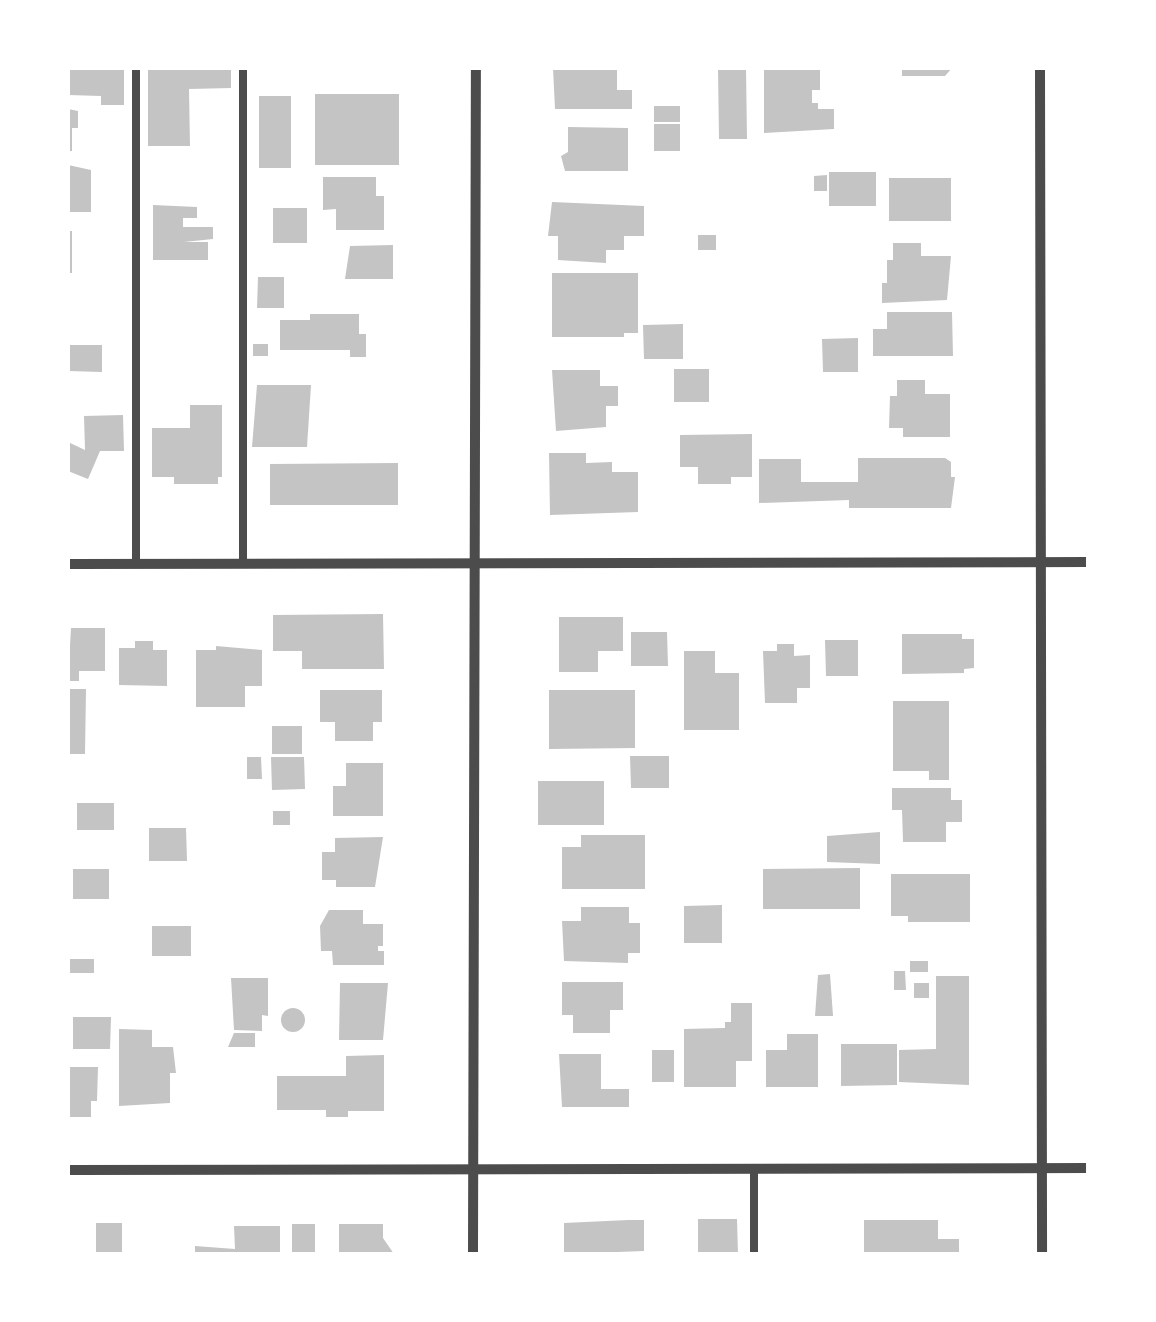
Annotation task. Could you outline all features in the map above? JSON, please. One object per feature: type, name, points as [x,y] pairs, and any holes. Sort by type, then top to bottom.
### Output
[{"type":"street","points":[[473,1254],[476,68]]},
{"type":"street","points":[[1040,68],[1042,1254]]},
{"type":"street","points":[[68,564],[1088,562]]},
{"type":"street","points":[[68,1170],[1088,1168]]},
{"type":"lane","points":[[136,68],[136,564]]},
{"type":"lane","points":[[243,68],[243,564]]},
{"type":"lane","points":[[754,1168],[754,1254]]},
{"type":"building","points":[[68,68],[124,68],[124,105],[101,105],[101,96],[68,95]]},
{"type":"building","points":[[148,68],[231,68],[231,88],[189,89],[190,146],[148,146]]},
{"type":"building","points":[[553,68],[617,68],[617,90],[632,90],[632,109],[555,109]]},
{"type":"building","points":[[718,68],[746,68],[747,139],[719,139]]},
{"type":"building","points":[[764,68],[820,68],[820,90],[812,90],[812,103],[818,103],[818,109],[834,109],[834,129],[764,133]]},
{"type":"building","points":[[902,68],[952,68],[945,76],[902,76]]},
{"type":"building","points":[[315,94],[399,94],[399,165],[315,165]]},
{"type":"building","points":[[259,96],[291,96],[291,168],[259,168]]},
{"type":"building","points":[[654,106],[680,106],[680,122],[654,122]]},
{"type":"building","points":[[68,109],[78,111],[78,128],[72,128],[72,151],[68,151]]},
{"type":"building","points":[[654,124],[680,124],[680,151],[654,151]]},
{"type":"building","points":[[568,127],[628,128],[628,171],[565,171],[561,156],[568,152]]},
{"type":"building","points":[[68,165],[91,170],[91,212],[68,212]]},
{"type":"building","points":[[829,172],[876,172],[876,206],[829,206]]},
{"type":"building","points":[[827,175],[827,191],[814,191],[814,176]]},
{"type":"building","points":[[323,177],[376,177],[376,196],[384,196],[384,230],[336,230],[336,209],[323,210]]},
{"type":"building","points":[[889,178],[951,178],[951,221],[889,221]]},
{"type":"building","points":[[552,202],[644,206],[644,236],[624,236],[624,250],[606,250],[606,263],[558,260],[558,236],[548,236]]},
{"type":"building","points":[[153,205],[197,207],[197,218],[183,218],[183,227],[213,227],[213,239],[184,242],[208,242],[208,260],[153,260]]},
{"type":"building","points":[[273,208],[307,208],[307,243],[273,243]]},
{"type":"building","points":[[68,231],[72,231],[72,273],[68,273]]},
{"type":"building","points":[[698,235],[716,235],[716,250],[698,250]]},
{"type":"building","points":[[893,243],[921,243],[921,256],[951,256],[947,300],[882,303],[882,283],[887,283],[887,260],[893,260]]},
{"type":"building","points":[[393,245],[393,279],[345,279],[350,246]]},
{"type":"building","points":[[552,273],[638,273],[638,333],[624,333],[624,337],[552,337]]},
{"type":"building","points":[[258,277],[284,277],[284,308],[257,308]]},
{"type":"building","points":[[887,312],[952,312],[953,356],[873,356],[873,329],[887,329]]},
{"type":"building","points":[[310,314],[359,314],[359,334],[366,334],[366,357],[350,357],[350,350],[280,350],[280,320],[310,320]]},
{"type":"building","points":[[683,324],[683,359],[644,359],[643,325]]},
{"type":"building","points":[[858,338],[858,372],[823,372],[822,339]]},
{"type":"building","points":[[253,344],[268,344],[268,356],[253,356]]},
{"type":"building","points":[[68,345],[102,345],[102,372],[68,371]]},
{"type":"building","points":[[674,369],[709,369],[709,402],[674,402]]},
{"type":"building","points":[[552,370],[600,370],[600,386],[618,386],[618,406],[606,406],[606,427],[556,431]]},
{"type":"building","points":[[897,380],[925,380],[925,394],[950,394],[950,437],[903,437],[903,428],[889,428],[890,396],[897,396]]},
{"type":"building","points":[[257,385],[311,385],[307,447],[252,447]]},
{"type":"building","points":[[190,405],[222,405],[222,477],[218,477],[218,484],[174,484],[174,477],[152,477],[152,428],[190,428]]},
{"type":"building","points":[[123,415],[124,451],[100,451],[88,479],[68,471],[68,442],[85,450],[84,416]]},
{"type":"building","points":[[752,434],[752,477],[731,477],[731,484],[698,484],[698,467],[680,467],[680,435]]},
{"type":"building","points":[[549,453],[586,453],[586,463],[612,462],[612,472],[638,472],[638,512],[550,515]]},
{"type":"building","points":[[858,458],[945,458],[951,462],[951,477],[955,477],[951,508],[849,508],[849,500],[759,503],[759,459],[801,459],[801,482],[858,482]]},
{"type":"building","points":[[398,463],[398,505],[270,505],[270,464]]},
{"type":"building","points":[[383,614],[384,669],[302,669],[302,651],[273,651],[273,615]]},
{"type":"building","points":[[559,617],[623,617],[623,651],[598,651],[598,672],[559,672]]},
{"type":"building","points":[[71,628],[105,628],[105,671],[79,671],[79,681],[68,681]]},
{"type":"building","points":[[631,632],[667,632],[668,666],[631,666]]},
{"type":"building","points":[[902,634],[962,634],[962,639],[974,639],[974,668],[964,669],[964,673],[902,674]]},
{"type":"building","points":[[825,640],[858,640],[858,676],[826,676]]},
{"type":"building","points":[[135,641],[153,641],[153,650],[167,650],[167,686],[119,685],[119,648],[135,648]]},
{"type":"building","points":[[777,644],[794,644],[794,656],[810,655],[810,688],[797,688],[797,703],[765,703],[763,651],[777,651]]},
{"type":"building","points":[[216,646],[262,650],[262,686],[245,686],[245,707],[196,707],[196,650],[216,650]]},
{"type":"building","points":[[684,651],[715,651],[715,673],[739,673],[739,730],[684,730]]},
{"type":"building","points":[[68,689],[86,689],[85,754],[68,754]]},
{"type":"building","points":[[320,690],[382,690],[382,722],[373,722],[373,741],[335,741],[335,722],[320,722]]},
{"type":"building","points":[[549,690],[635,690],[635,748],[549,749]]},
{"type":"building","points":[[893,701],[949,701],[949,780],[929,780],[929,771],[893,771]]},
{"type":"building","points":[[272,726],[302,726],[302,754],[272,754]]},
{"type":"building","points":[[630,756],[669,756],[669,788],[631,788]]},
{"type":"building","points":[[247,757],[261,757],[262,779],[247,779]]},
{"type":"building","points":[[271,757],[304,757],[305,789],[272,790]]},
{"type":"building","points":[[346,763],[383,763],[383,816],[333,816],[333,786],[346,786]]},
{"type":"building","points":[[538,781],[604,781],[604,825],[538,825]]},
{"type":"building","points":[[892,788],[951,788],[951,800],[962,800],[962,822],[946,822],[946,842],[903,842],[902,810],[892,810]]},
{"type":"building","points":[[77,803],[114,803],[114,830],[77,830]]},
{"type":"building","points":[[273,811],[290,811],[290,825],[273,825]]},
{"type":"building","points":[[149,828],[186,828],[187,861],[149,861]]},
{"type":"building","points":[[880,832],[880,864],[827,862],[827,836]]},
{"type":"building","points":[[581,835],[645,835],[645,889],[562,889],[562,847],[581,847]]},
{"type":"building","points":[[383,837],[375,887],[336,887],[336,880],[322,880],[322,852],[335,852],[335,838]]},
{"type":"building","points":[[860,868],[860,909],[763,909],[763,869]]},
{"type":"building","points":[[73,869],[109,869],[109,899],[73,899]]},
{"type":"building","points":[[891,874],[970,874],[970,922],[908,922],[908,916],[891,916]]},
{"type":"building","points":[[722,905],[722,943],[684,943],[684,906]]},
{"type":"building","points":[[581,907],[629,907],[629,923],[640,923],[640,953],[628,953],[628,963],[564,961],[562,921],[581,921]]},
{"type":"building","points":[[329,910],[363,910],[363,924],[383,924],[383,946],[378,946],[378,951],[384,951],[384,965],[333,965],[332,951],[321,951],[320,926]]},
{"type":"building","points":[[152,926],[191,926],[191,956],[152,956]]},
{"type":"building","points":[[68,959],[94,959],[94,973],[68,973]]},
{"type":"building","points":[[910,961],[928,961],[928,972],[910,972]]},
{"type":"building","points":[[894,971],[905,971],[906,990],[894,990]]},
{"type":"building","points":[[830,974],[833,1016],[815,1016],[818,975]]},
{"type":"building","points":[[936,976],[969,976],[969,1085],[899,1082],[899,1050],[936,1049]]},
{"type":"building","points":[[231,978],[268,978],[268,1016],[262,1015],[262,1031],[234,1030]]},
{"type":"building","points":[[562,982],[623,982],[623,1010],[610,1010],[610,1033],[573,1033],[573,1015],[562,1015]]},
{"type":"building","points":[[340,983],[388,983],[383,1040],[339,1040]]},
{"type":"building","points":[[914,983],[929,983],[929,998],[914,998]]},
{"type":"building","points":[[731,1003],[752,1003],[752,1061],[736,1061],[736,1087],[684,1087],[684,1029],[725,1028],[725,1022],[731,1022]]},
{"type":"building","points":[[293,1008],[305,1020],[293,1032],[281,1020]]},
{"type":"building","points":[[73,1017],[111,1017],[110,1049],[73,1049]]},
{"type":"building","points":[[119,1029],[152,1030],[152,1047],[173,1047],[176,1073],[170,1073],[170,1103],[119,1106]]},
{"type":"building","points":[[234,1033],[255,1033],[255,1047],[228,1047]]},
{"type":"building","points":[[787,1034],[818,1034],[818,1087],[766,1087],[766,1050],[787,1050]]},
{"type":"building","points":[[841,1044],[897,1044],[897,1085],[841,1086]]},
{"type":"building","points":[[652,1050],[674,1050],[674,1082],[652,1082]]},
{"type":"building","points":[[559,1054],[601,1054],[601,1089],[629,1089],[629,1107],[562,1107]]},
{"type":"building","points":[[384,1055],[384,1111],[348,1111],[348,1117],[326,1117],[326,1110],[277,1110],[277,1076],[346,1076],[346,1056]]},
{"type":"building","points":[[68,1067],[98,1067],[97,1101],[91,1101],[91,1117],[69,1117]]},
{"type":"building","points":[[698,1219],[737,1219],[738,1254],[698,1254]]},
{"type":"building","points":[[644,1220],[644,1251],[564,1254],[564,1223]]},
{"type":"building","points":[[864,1220],[938,1220],[938,1239],[959,1239],[959,1254],[864,1254]]},
{"type":"building","points":[[96,1223],[122,1223],[122,1254],[96,1254]]},
{"type":"building","points":[[292,1224],[315,1224],[315,1254],[292,1254]]},
{"type":"building","points":[[339,1224],[383,1224],[383,1238],[394,1254],[339,1254]]},
{"type":"building","points":[[234,1226],[280,1226],[280,1254],[195,1254],[195,1246],[235,1249]]}]
